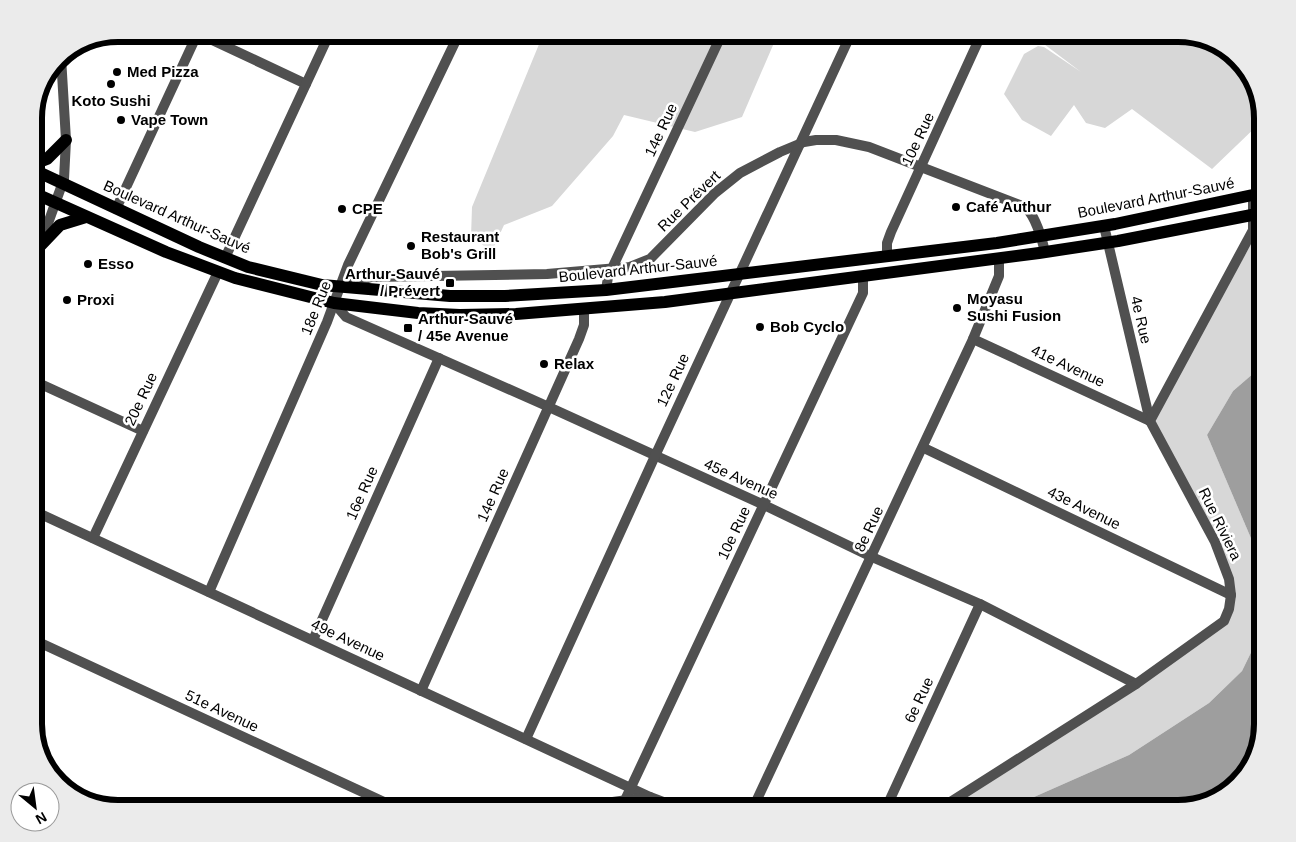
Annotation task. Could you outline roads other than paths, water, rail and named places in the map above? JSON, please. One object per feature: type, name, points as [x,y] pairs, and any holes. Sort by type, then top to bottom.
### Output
[{"type":"main road","points":[[43,161],[47,159],[66,140]]},
{"type":"main road","name":"Boulevard Arthur-Sauvé","points":[[43,174],[225,258],[276,274],[322,285],[463,296],[606,290],[887,257],[1104,226],[1254,195]]},
{"type":"main road","points":[[43,197],[166,252],[218,272],[334,303],[418,313],[460,315],[584,310],[999,259],[1108,242],[1254,214]]},
{"type":"main road","points":[[43,243],[60,225],[86,217]]},
{"type":"street","points":[[116,209],[194,42]]},
{"type":"street","points":[[216,42],[306,84]]},
{"type":"street","points":[[225,258],[325,42]]},
{"type":"street","name":"18e Rue","points":[[209,592],[341,287],[348,265],[455,42]]},
{"type":"street","name":"14e Rue","points":[[606,290],[607,280],[718,42]]},
{"type":"street","name":"12e Rue","points":[[526,739],[738,274],[847,42]]},
{"type":"street","name":"10e Rue","points":[[887,257],[887,243],[890,232],[978,42]]},
{"type":"street","points":[[43,236],[62,184],[66,140],[62,68]]},
{"type":"street","name":"Rue Prévert","points":[[341,287],[372,277],[612,270],[630,267],[650,259],[715,193],[732,179],[758,162],[800,144],[816,140],[845,141],[922,166],[1025,207],[1032,215],[1034,223],[1042,236],[1045,252]]},
{"type":"street","name":"4e Rue","points":[[1104,226],[1150,421]]},
{"type":"street","points":[[1150,421],[1254,227]]},
{"type":"street","name":"8e Rue","points":[[758,800],[924,448],[973,339],[999,276],[999,259]]},
{"type":"street","name":"20e Rue","points":[[92,538],[218,272]]},
{"type":"street","name":"10e Rue","points":[[625,800],[863,293],[863,276]]},
{"type":"street","name":"45e Avenue","points":[[334,303],[346,318],[548,407],[764,505],[872,557],[980,604],[1136,684]]},
{"type":"street","name":"14e Rue","points":[[421,690],[579,339],[584,325],[584,310]]},
{"type":"street","name":"41e Avenue","points":[[973,339],[1150,421]]},
{"type":"street","name":"16e Rue","points":[[313,640],[439,358]]},
{"type":"street","points":[[43,385],[143,431]]},
{"type":"street","name":"Rue Riviera","points":[[954,800],[1136,684],[1224,620],[1229,609],[1229,579],[1215,542],[1150,421]]},
{"type":"street","name":"43e Avenue","points":[[924,448],[1230,595]]},
{"type":"street","name":"49e Avenue","points":[[43,515],[650,796]]},
{"type":"street","name":"6e Rue","points":[[890,800],[980,604]]},
{"type":"street","name":"51e Avenue","points":[[43,644],[380,800]]},
{"type":"street","points":[[625,800],[650,796],[660,800]]},
{"type":"place","name":"Med Pizza","points":[[117,72]]},
{"type":"place","name":"Koto Sushi","points":[[111,84]]},
{"type":"place","name":"Vape Town","points":[[121,120]]},
{"type":"place","name":"Café Authur","points":[[956,207]]},
{"type":"place","name":"CPE","points":[[342,209]]},
{"type":"place","name":"Restaurant Bob's Grill","points":[[411,246]]},
{"type":"place","name":"Esso","points":[[88,264]]},
{"type":"place","name":"Arthur-Sauvé / Prévert","points":[[450,283]]},
{"type":"place","name":"Proxi","points":[[67,300]]},
{"type":"place","name":"Moyasu Sushi Fusion","points":[[957,308]]},
{"type":"place","name":"Bob Cyclo","points":[[760,327]]},
{"type":"place","name":"Arthur-Sauvé / 45e Avenue","points":[[408,328]]},
{"type":"place","name":"Relax","points":[[544,364]]}]
